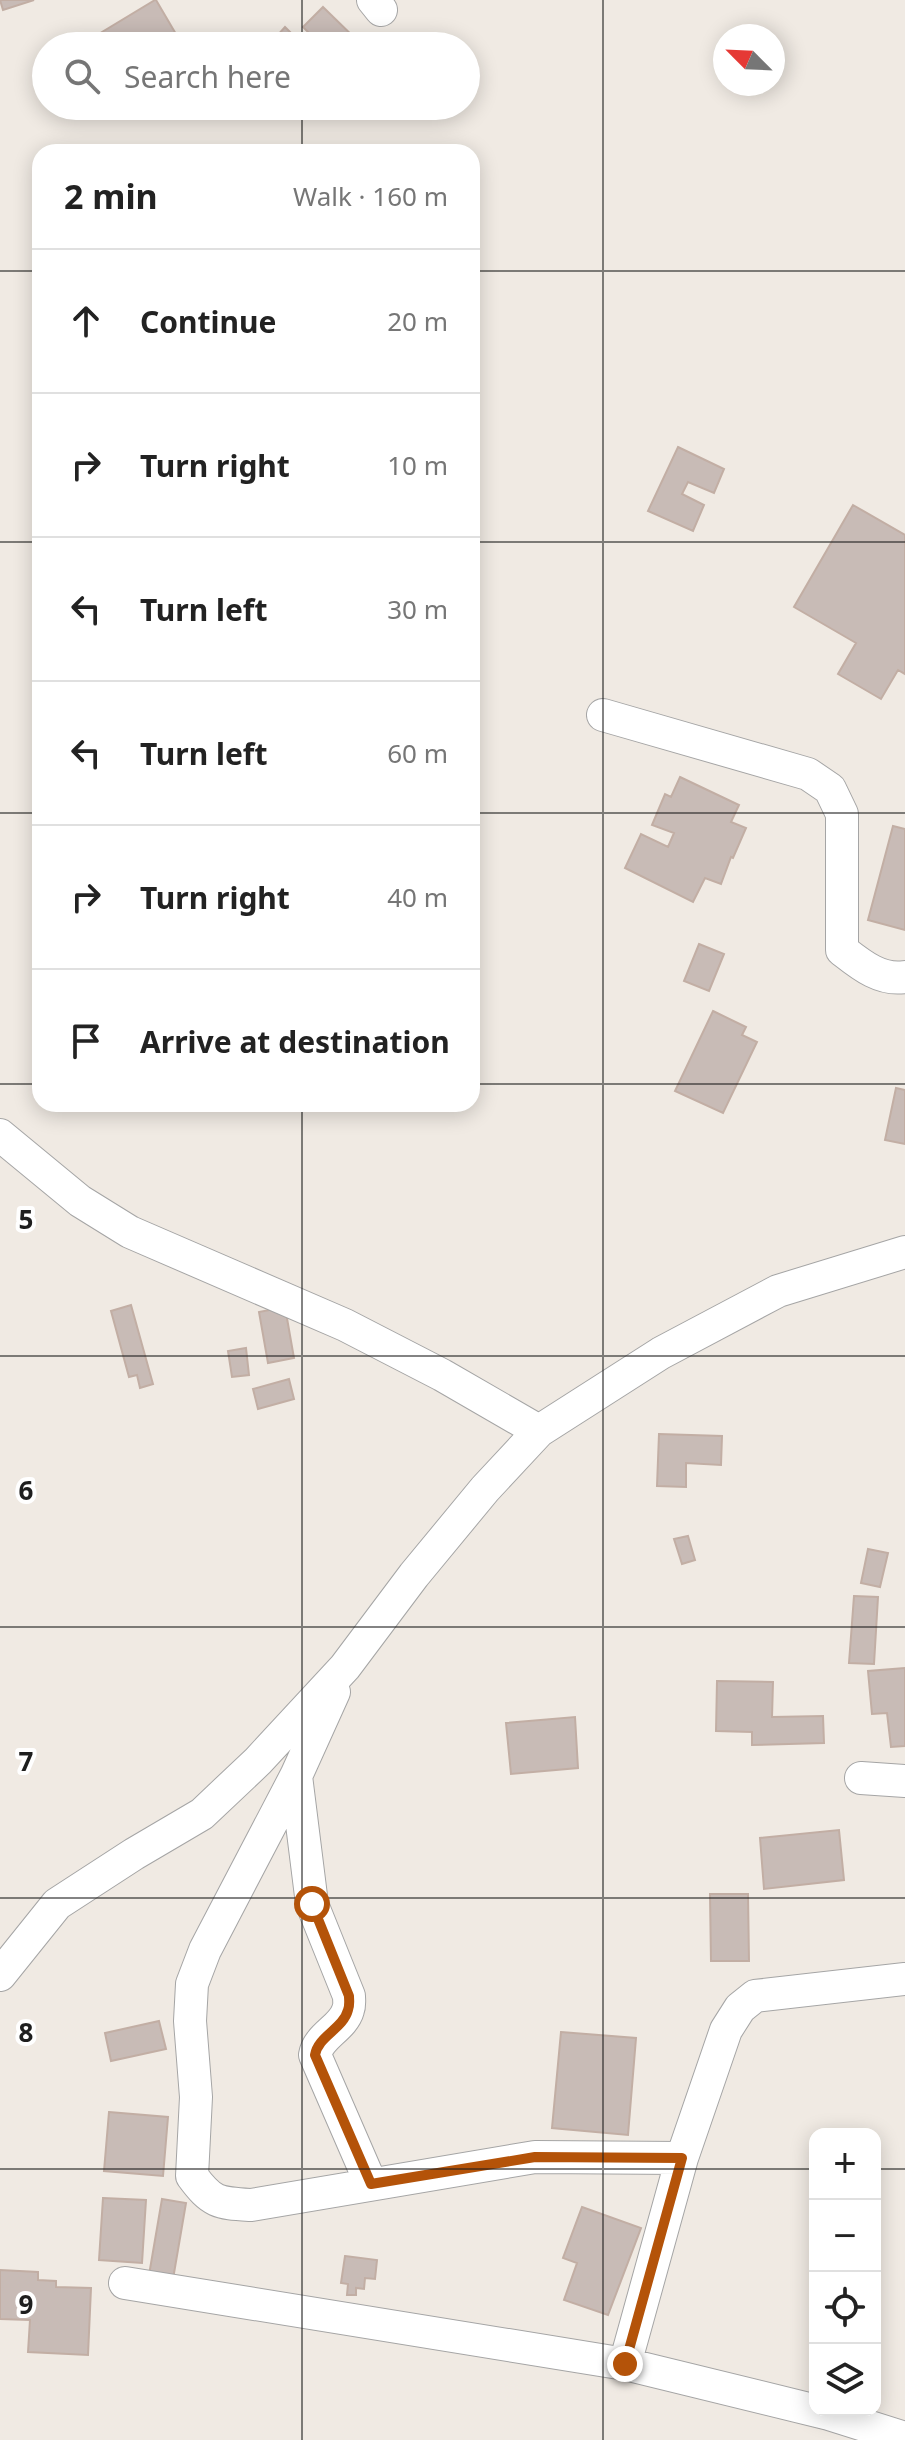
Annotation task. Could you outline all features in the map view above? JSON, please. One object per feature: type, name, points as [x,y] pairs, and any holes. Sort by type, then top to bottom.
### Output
[{"type":"street","points":[[603,715],[808,774],[830,789],[842,814],[842,950],[869,971],[899,979],[905,977]]},
{"type":"street","points":[[0,1135],[80,1201],[130,1232],[345,1325],[442,1375],[539,1431]]},
{"type":"street","points":[[0,1975],[57,1904],[202,1814],[258,1761],[345,1667],[414,1575],[485,1489],[539,1431],[661,1353],[778,1291],[905,1252]]},
{"type":"street","points":[[345,1667],[296,1776],[205,1950],[192,1984],[190,2021],[196,2097],[192,2176],[205,2193],[222,2203],[251,2205],[535,2157],[682,2158]]},
{"type":"street","points":[[296,1776],[312,1904],[349,1996],[348,2011],[316,2048],[315,2055],[371,2184]]},
{"type":"street","points":[[861,1778],[905,1781]]},
{"type":"street","points":[[625,2364],[682,2158],[726,2030],[740,2008],[755,1996],[905,1979]]},
{"type":"street","points":[[125,2283],[625,2364],[829,2414],[905,2438]]},
{"type":"building","points":[[0,0],[34,0],[3,10]]},
{"type":"building","points":[[155,0],[175,32],[102,32]]},
{"type":"building","points":[[323,7],[349,32],[308,32],[303,27]]},
{"type":"building","points":[[678,447],[724,469],[714,493],[688,482],[682,494],[704,505],[693,531],[648,511]]},
{"type":"building","points":[[853,505],[905,535],[905,674],[898,670],[881,699],[838,674],[856,643],[794,607]]},
{"type":"building","points":[[680,777],[739,805],[731,822],[746,828],[721,884],[705,878],[693,902],[625,868],[641,834],[668,847],[674,833],[652,825],[665,794],[671,797]]},
{"type":"building","points":[[893,826],[905,829],[905,930],[868,920]]},
{"type":"building","points":[[699,944],[724,954],[709,991],[684,981]]},
{"type":"building","points":[[713,1011],[746,1027],[742,1035],[757,1042],[723,1113],[675,1091]]},
{"type":"building","points":[[896,1088],[905,1090],[905,1144],[885,1140]]},
{"type":"building","points":[[131,1305],[153,1384],[140,1388],[137,1375],[129,1377],[111,1311]]},
{"type":"building","points":[[285,1307],[294,1358],[268,1363],[259,1312]]},
{"type":"building","points":[[246,1348],[249,1375],[232,1377],[228,1351]]},
{"type":"building","points":[[289,1379],[294,1399],[258,1409],[253,1389]]},
{"type":"building","points":[[659,1434],[722,1436],[721,1465],[686,1463],[686,1487],[657,1486]]},
{"type":"building","points":[[688,1536],[695,1560],[682,1564],[674,1539]]},
{"type":"building","points":[[868,1549],[888,1553],[880,1587],[861,1583]]},
{"type":"building","points":[[854,1596],[878,1597],[874,1664],[849,1663]]},
{"type":"building","points":[[905,1668],[905,1746],[891,1747],[887,1713],[872,1714],[868,1671]]},
{"type":"building","points":[[717,1681],[773,1682],[772,1717],[823,1716],[824,1743],[752,1745],[752,1732],[716,1731]]},
{"type":"building","points":[[575,1717],[578,1768],[511,1774],[506,1723]]},
{"type":"building","points":[[839,1830],[844,1880],[764,1889],[760,1838]]},
{"type":"building","points":[[710,1894],[748,1894],[749,1961],[711,1961]]},
{"type":"building","points":[[159,2021],[166,2049],[111,2061],[105,2033]]},
{"type":"building","points":[[561,2032],[636,2038],[628,2135],[552,2128]]},
{"type":"building","points":[[109,2112],[168,2117],[163,2176],[104,2171]]},
{"type":"building","points":[[103,2198],[146,2200],[142,2263],[99,2260]]},
{"type":"building","points":[[162,2199],[186,2203],[173,2279],[149,2275]]},
{"type":"building","points":[[582,2207],[641,2228],[608,2315],[564,2300],[577,2263],[563,2258]]},
{"type":"building","points":[[345,2256],[377,2260],[375,2279],[365,2278],[364,2289],[356,2288],[356,2295],[347,2295],[348,2284],[341,2283]]},
{"type":"building","points":[[0,2270],[38,2272],[38,2280],[56,2281],[56,2287],[91,2288],[88,2355],[28,2352],[30,2320],[0,2319]]},
{"type":"route","points":[[312,1904],[349,1996],[348,2011],[316,2048],[315,2055],[371,2184],[535,2157],[682,2158],[625,2364]]}]
